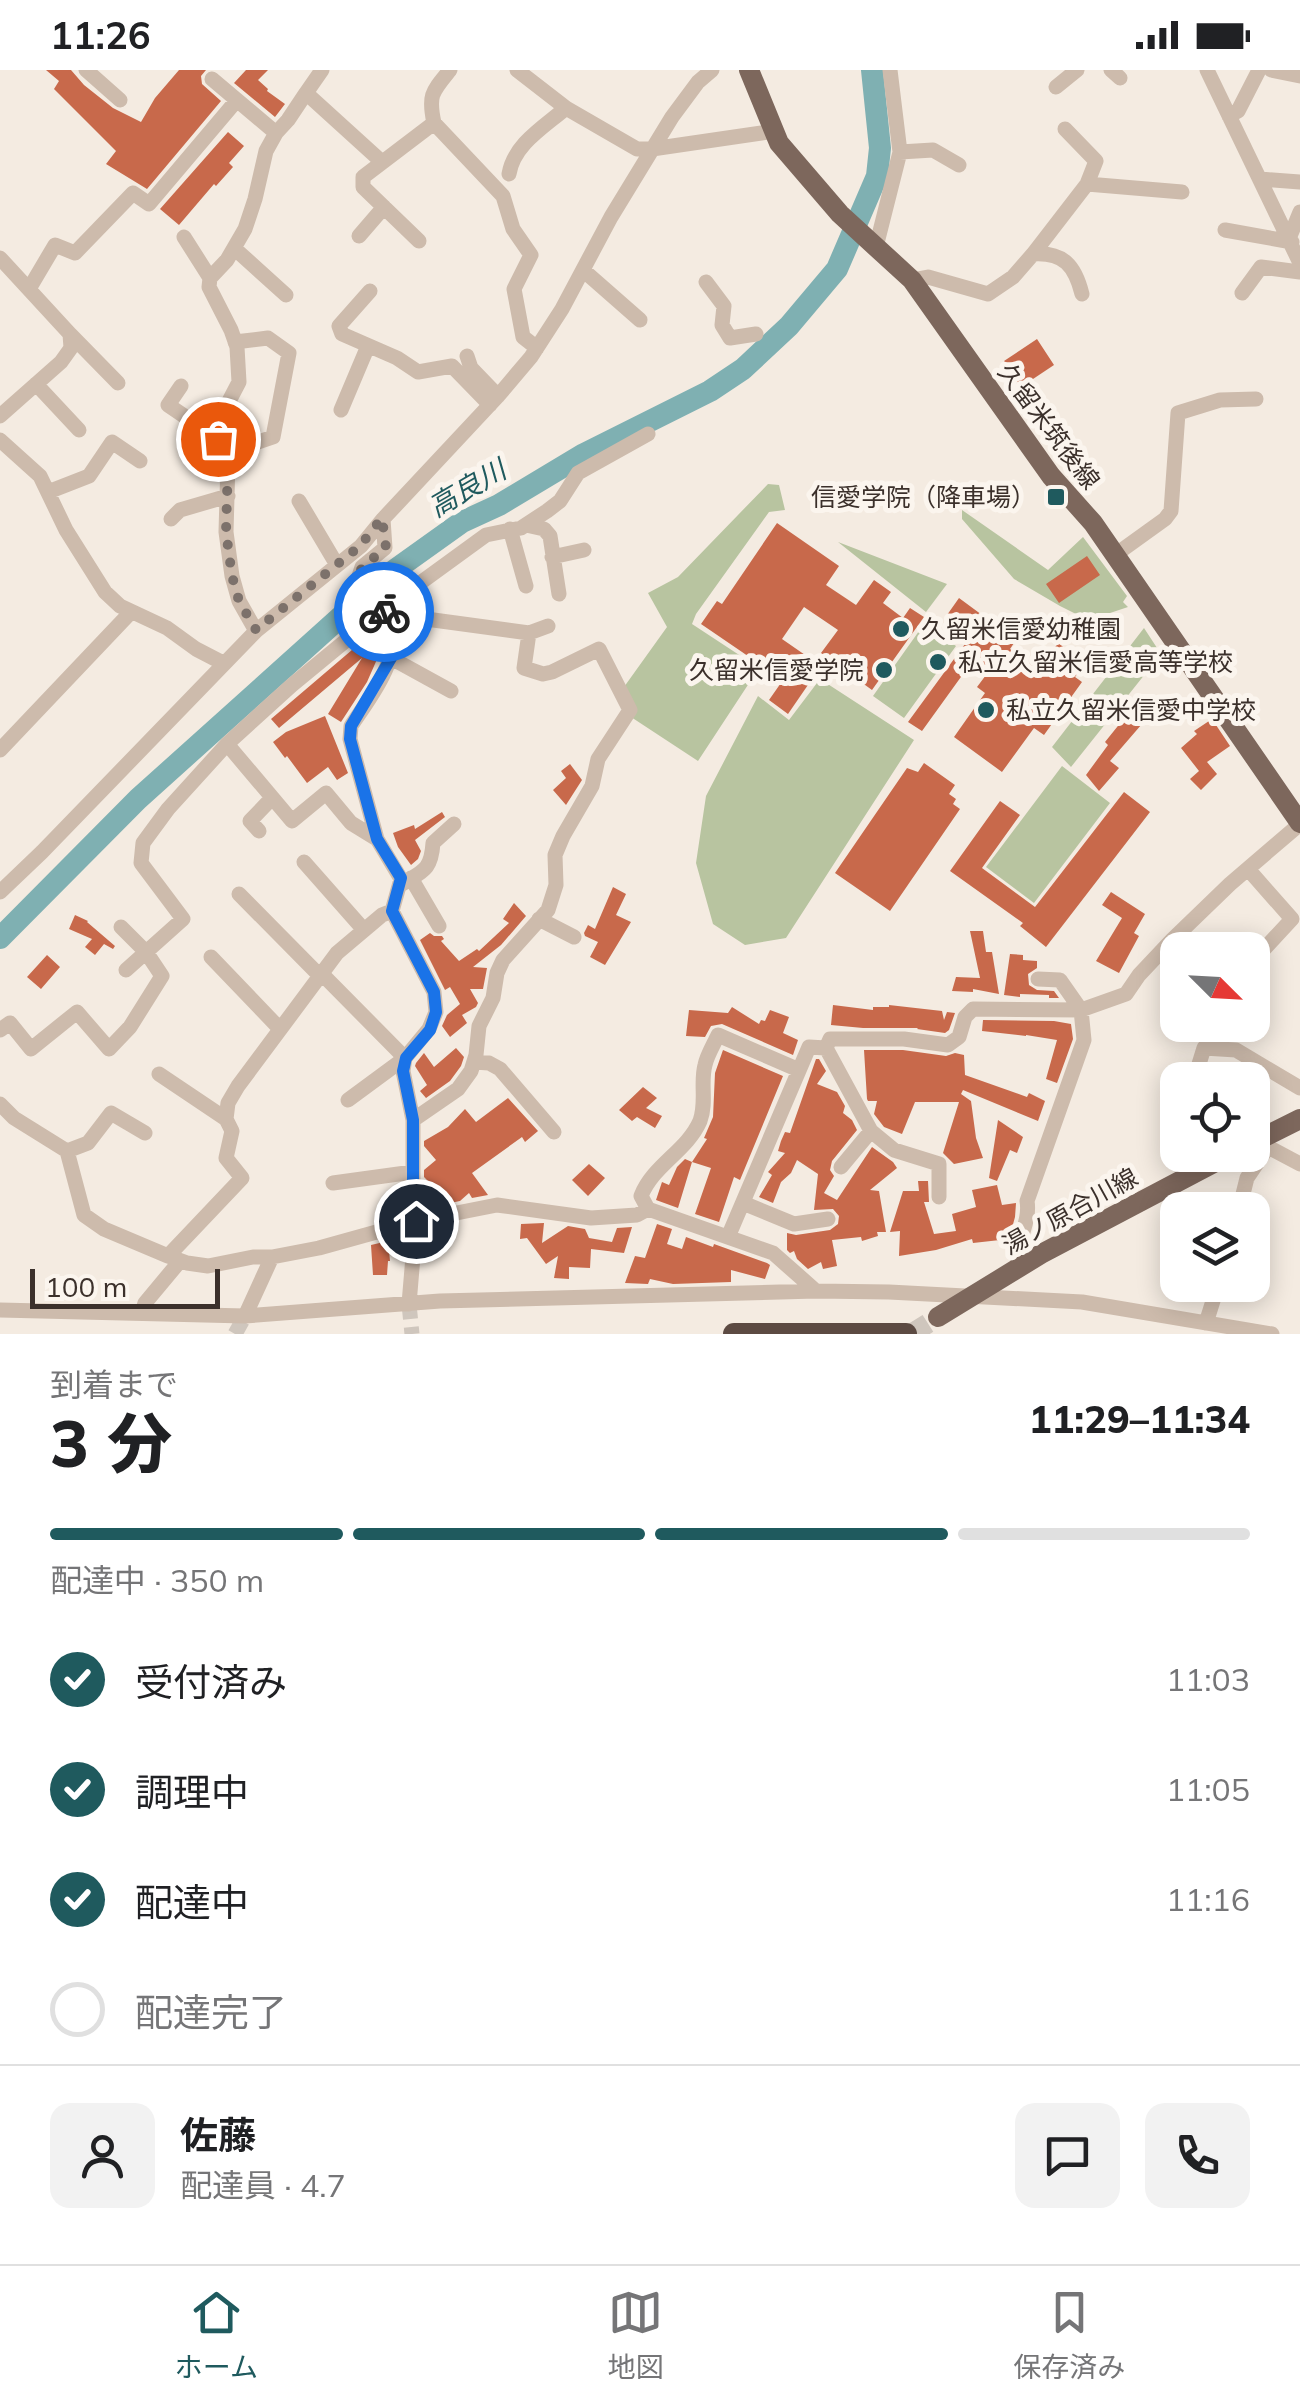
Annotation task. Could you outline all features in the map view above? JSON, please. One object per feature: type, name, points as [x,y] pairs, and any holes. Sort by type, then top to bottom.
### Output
[{"type":"highway","points":[[734,1334],[906,1334]]},
{"type":"main road","name":"久留米筑後線","points":[[750,70],[779,143],[844,217],[912,280],[1051,476],[1093,523],[1300,824]]},
{"type":"main road","points":[[1270,1137],[1300,1119]]},
{"type":"main road","name":"湯ノ原合川線","points":[[938,1317],[1019,1267],[1197,1172]]},
{"type":"street","points":[[86,70],[120,100]]},
{"type":"street","points":[[256,630],[239,601],[226,532],[228,462],[214,430],[239,382],[232,330],[209,287],[210,278],[227,260],[245,229],[266,152],[276,133],[322,70]]},
{"type":"street","points":[[450,70],[429,101],[434,123],[503,196],[513,230],[531,255],[514,289],[523,338],[537,348]]},
{"type":"street","points":[[517,70],[566,108],[637,149],[775,132]]},
{"type":"street","points":[[0,892],[256,630],[360,546],[494,400],[537,348],[672,116],[712,70]]},
{"type":"street","points":[[876,247],[900,152],[890,70]]},
{"type":"street","points":[[1056,87],[1076,70]]},
{"type":"street","points":[[1207,70],[1294,243],[1300,263]]},
{"type":"street","points":[[1228,116],[1238,111],[1259,70]]},
{"type":"street","points":[[1271,70],[1300,76]]},
{"type":"street","points":[[212,79],[276,133]]},
{"type":"street","points":[[306,93],[382,162]]},
{"type":"street","points":[[29,289],[56,245],[75,252],[134,194],[149,204],[237,100]]},
{"type":"street","points":[[509,174],[518,149],[566,108]]},
{"type":"street","points":[[419,240],[363,187],[363,177],[434,123]]},
{"type":"street","points":[[912,280],[928,278],[988,294],[1014,277],[1087,184],[1096,161],[1065,129]]},
{"type":"street","points":[[900,152],[933,150],[959,165]]},
{"type":"street","points":[[1260,179],[1300,182]]},
{"type":"street","points":[[1087,184],[1182,192]]},
{"type":"street","points":[[358,236],[384,207]]},
{"type":"street","points":[[1294,243],[1300,212]]},
{"type":"street","points":[[1225,230],[1294,243]]},
{"type":"street","points":[[184,237],[210,278]]},
{"type":"street","points":[[234,248],[286,296]]},
{"type":"street","points":[[1033,254],[1048,253],[1061,258],[1070,266],[1082,294]]},
{"type":"street","points":[[0,258],[118,384]]},
{"type":"street","points":[[1242,293],[1261,267],[1300,272]]},
{"type":"street","points":[[583,270],[640,320]]},
{"type":"street","points":[[706,282],[724,306],[722,325],[730,338],[756,334]]},
{"type":"street","points":[[370,291],[339,326],[342,334],[397,358],[418,372],[452,366],[494,400]]},
{"type":"street","points":[[0,416],[61,362],[71,348],[70,334]]},
{"type":"street","points":[[181,386],[168,405],[221,446],[273,437],[289,352],[268,338],[235,342]]},
{"type":"street","points":[[341,410],[368,346]]},
{"type":"street","points":[[468,356],[471,368],[494,400]]},
{"type":"street","points":[[36,384],[80,430]]},
{"type":"street","points":[[1115,555],[1165,519],[1171,510],[1178,413],[1220,400],[1256,399]]},
{"type":"street","points":[[126,970],[183,919],[141,864],[143,843],[168,809],[228,744],[292,685],[383,611],[486,535],[518,527],[560,501],[578,473],[648,434]]},
{"type":"street","points":[[0,440],[40,476],[66,530],[105,592],[120,606],[224,663]]},
{"type":"street","points":[[48,492],[90,476],[112,442],[140,461]]},
{"type":"street","points":[[171,519],[180,510],[228,496]]},
{"type":"street","points":[[299,501],[337,564]]},
{"type":"street","points":[[382,518],[386,548],[362,567],[359,576],[383,611],[393,634],[391,658],[351,726],[350,739],[377,839],[401,878],[439,926]]},
{"type":"street","points":[[518,527],[544,530],[550,536],[560,594]]},
{"type":"street","points":[[518,527],[526,586]]},
{"type":"street","points":[[552,557],[584,550]]},
{"type":"street","points":[[383,611],[529,633],[548,626]]},
{"type":"street","points":[[0,750],[132,612]]},
{"type":"street","points":[[413,1120],[458,1088],[471,1071],[479,1026],[492,998],[497,973],[503,960],[548,910],[556,885],[555,855],[592,786],[598,759],[630,710],[598,649],[552,672],[543,674],[524,668],[529,633]]},
{"type":"street","points":[[391,658],[450,691]]},
{"type":"street","points":[[228,744],[292,820],[326,793],[351,823],[377,839]]},
{"type":"street","points":[[259,832],[250,821],[272,798]]},
{"type":"street","points":[[226,1119],[228,1102],[238,1086],[337,953],[392,911],[405,882],[430,865],[434,843],[454,824]]},
{"type":"street","points":[[1181,932],[1300,824]]},
{"type":"street","points":[[304,862],[364,930]]},
{"type":"street","points":[[1248,870],[1292,920],[1270,943]]},
{"type":"street","points":[[239,894],[406,1058]]},
{"type":"street","points":[[348,1100],[406,1058],[430,1030],[436,1012],[434,992],[392,911]]},
{"type":"street","points":[[539,919],[574,936]]},
{"type":"street","points":[[0,1030],[10,1022],[31,1049],[77,1012],[109,1049],[130,1028],[162,976],[146,952],[121,927]]},
{"type":"street","points":[[826,1048],[830,1039],[904,1039],[948,1045],[960,1037],[964,1017],[973,1009],[1081,1010],[1126,994],[1160,952]]},
{"type":"street","points":[[210,956],[280,1029]]},
{"type":"street","points":[[1019,1267],[1016,1257],[1029,1213],[1027,1201],[1084,1040],[1081,1010],[1060,980],[1038,979]]},
{"type":"street","points":[[799,1070],[718,1035],[704,1066],[704,1107],[699,1122],[690,1138],[646,1182],[640,1196],[648,1209],[773,1253],[816,1292]]},
{"type":"street","points":[[728,1237],[808,1048],[826,1048]]},
{"type":"street","points":[[826,1048],[871,1131],[894,1150],[939,1164],[939,1197]]},
{"type":"street","points":[[1200,1062],[1204,1048],[1236,1050],[1256,1062]]},
{"type":"street","points":[[406,1058],[403,1071],[413,1120],[416,1221],[408,1304]]},
{"type":"street","points":[[474,1062],[500,1069],[554,1132]]},
{"type":"street","points":[[1270,1070],[1300,1088]]},
{"type":"street","points":[[142,1313],[144,1303],[174,1258],[242,1178],[226,1158],[232,1130],[226,1119],[159,1074]]},
{"type":"street","points":[[0,1104],[14,1118],[67,1152],[84,1215],[104,1229],[174,1258],[208,1266],[319,1248],[416,1221],[497,1205],[591,1218],[637,1214],[648,1209]]},
{"type":"street","points":[[67,1152],[88,1142],[111,1113],[145,1134]]},
{"type":"street","points":[[841,1167],[871,1131]]},
{"type":"street","points":[[1270,1149],[1300,1164]]},
{"type":"street","points":[[333,1183],[413,1172]]},
{"type":"street","points":[[743,1203],[794,1224],[828,1219]]},
{"type":"street","points":[[245,1316],[272,1257]]},
{"type":"street","points":[[0,1310],[245,1316],[408,1304],[889,1292],[1082,1302],[1272,1334]]},
{"type":"street","points":[[1206,1323],[1213,1302]]},
{"type":"green space","points":[[768,484],[779,485],[785,510],[769,512],[692,624],[759,668],[698,761],[631,717],[624,687],[667,627],[648,593],[678,577]]},
{"type":"green space","points":[[962,510],[1048,570],[1083,537],[1127,596],[1123,602],[1128,607],[1107,614],[1080,616],[1060,606],[1014,579],[962,519]]},
{"type":"green space","points":[[838,542],[947,584],[926,612]]},
{"type":"green space","points":[[924,624],[956,646],[904,718],[873,696]]},
{"type":"green space","points":[[1144,628],[1161,654],[1071,767],[1052,747]]},
{"type":"green space","points":[[820,679],[914,740],[786,938],[745,945],[713,924],[696,863],[706,796],[758,696],[789,720]]},
{"type":"green space","points":[[1062,766],[1110,803],[1034,903],[986,867]]},
{"type":"building","points":[[46,70],[71,70],[113,108],[141,122],[179,70],[206,70],[201,76],[202,84],[221,101],[147,189],[106,164],[116,151],[54,89],[59,81]]},
{"type":"building","points":[[246,70],[268,70],[258,80],[285,104],[275,117],[234,83]]},
{"type":"building","points":[[228,132],[244,146],[229,163],[233,167],[179,225],[160,209]]},
{"type":"building","points":[[1037,339],[1054,365],[1030,381],[1034,387],[1025,393],[1004,361]]},
{"type":"building","points":[[777,523],[839,566],[826,585],[856,605],[874,580],[891,592],[883,603],[903,618],[910,608],[924,617],[872,690],[821,653],[838,630],[804,607],[782,639],[821,666],[788,714],[769,700],[783,680],[701,624],[717,601],[722,604]]},
{"type":"building","points":[[1087,556],[1100,575],[1059,603],[1046,584]]},
{"type":"building","points":[[959,598],[1016,640],[1010,649],[1039,670],[1058,643],[1085,663],[1075,677],[1082,682],[1044,735],[1034,728],[1002,772],[954,737],[985,693],[977,687],[986,675],[971,663],[922,731],[908,722],[973,633],[947,615]]},
{"type":"building","points":[[366,638],[380,650],[378,657],[341,722],[328,714],[362,658],[279,728],[271,719]]},
{"type":"building","points":[[1142,696],[1161,711],[1154,720],[1148,717],[1110,761],[1119,768],[1099,791],[1086,775],[1108,745],[1105,742]]},
{"type":"building","points":[[325,716],[348,773],[337,780],[328,767],[307,783],[273,742],[286,732]]},
{"type":"building","points":[[1212,719],[1230,746],[1207,762],[1217,774],[1201,790],[1190,779],[1199,771],[1181,748],[1197,734],[1194,731]]},
{"type":"building","points":[[924,763],[955,785],[949,794],[960,809],[890,911],[835,873],[907,768],[918,772]]},
{"type":"building","points":[[570,764],[582,780],[566,805],[553,790],[566,778],[561,771]]},
{"type":"building","points":[[1124,792],[1150,812],[1046,947],[1020,926],[1023,923],[950,871],[1000,801],[1020,815],[982,868],[1035,907]]},
{"type":"building","points":[[442,812],[445,817],[415,840],[421,851],[411,865],[393,833],[414,825],[415,829]]},
{"type":"building","points":[[613,887],[626,894],[616,915],[631,922],[605,965],[590,957],[598,942],[584,933],[588,925],[595,929]]},
{"type":"building","points":[[1111,892],[1145,914],[1134,933],[1139,936],[1119,973],[1096,961],[1122,918],[1102,905]]},
{"type":"building","points":[[514,903],[526,916],[501,945],[473,967],[487,968],[483,989],[470,989],[478,1003],[462,1015],[467,1023],[450,1037],[442,1026],[447,1015],[460,1004],[450,987],[445,990],[420,940],[430,933],[442,936],[441,941],[459,961],[479,951],[509,923],[503,919]]},
{"type":"building","points":[[75,915],[88,921],[115,946],[113,949],[104,944],[95,955],[85,947],[92,939],[69,929]]},
{"type":"building","points":[[970,931],[983,931],[986,952],[992,952],[999,994],[973,989],[952,991],[956,977],[980,978]]},
{"type":"building","points":[[1010,954],[1037,961],[1037,968],[1028,974],[1029,985],[1054,991],[1059,998],[1004,995]]},
{"type":"building","points":[[47,955],[60,967],[41,989],[27,977]]},
{"type":"building","points":[[833,1005],[873,1010],[889,1005],[942,1011],[944,1020],[947,1012],[955,1013],[945,1033],[918,1028],[863,1028],[831,1025]]},
{"type":"building","points":[[732,1007],[759,1024],[770,1010],[789,1017],[783,1033],[798,1040],[793,1055],[722,1024],[711,1026],[705,1037],[686,1036],[689,1010],[728,1013]]},
{"type":"building","points":[[983,1020],[1071,1024],[1073,1039],[1057,1083],[1046,1079],[1057,1040],[982,1031]]},
{"type":"building","points":[[456,1048],[464,1057],[461,1066],[450,1081],[426,1098],[420,1091],[427,1085],[416,1063],[424,1053],[434,1067]]},
{"type":"building","points":[[723,1050],[783,1076],[740,1180],[734,1177],[719,1222],[695,1214],[711,1168],[692,1162],[707,1139],[704,1138],[713,1117],[715,1073]]},
{"type":"building","points":[[864,1050],[964,1055],[965,1075],[1045,1101],[1038,1121],[963,1090],[961,1094],[971,1101],[983,1158],[954,1164],[943,1153],[959,1102],[915,1102],[902,1134],[884,1127],[874,1114],[877,1101],[867,1099]]},
{"type":"building","points":[[816,1059],[826,1071],[817,1084],[837,1092],[845,1106],[843,1113],[857,1130],[832,1161],[830,1170],[834,1176],[824,1193],[837,1200],[872,1147],[897,1168],[870,1190],[879,1191],[886,1232],[877,1232],[878,1236],[862,1241],[861,1237],[832,1240],[837,1266],[823,1269],[821,1262],[808,1269],[794,1251],[787,1250],[787,1233],[830,1230],[838,1224],[839,1216],[833,1209],[814,1210],[818,1174],[797,1160],[781,1182],[773,1203],[759,1197],[772,1175],[768,1172],[785,1153],[778,1151],[781,1141],[785,1132],[790,1133]]},
{"type":"building","points":[[643,1087],[657,1098],[646,1108],[662,1116],[655,1128],[637,1117],[632,1121],[619,1110]]},
{"type":"building","points":[[508,1098],[538,1131],[525,1142],[522,1137],[472,1173],[488,1195],[472,1198],[469,1193],[460,1201],[445,1204],[424,1177],[424,1170],[436,1160],[424,1141],[448,1127],[465,1109],[476,1122]]},
{"type":"building","points":[[998,1120],[1023,1137],[1017,1153],[1010,1150],[997,1181],[989,1178]]},
{"type":"building","points":[[685,1159],[692,1162],[678,1208],[656,1200],[662,1182],[669,1185]]},
{"type":"building","points":[[589,1164],[605,1178],[588,1196],[572,1180]]},
{"type":"building","points":[[918,1181],[928,1181],[929,1202],[924,1202],[934,1234],[956,1231],[952,1214],[976,1207],[972,1190],[997,1185],[1002,1205],[1016,1203],[1009,1239],[973,1243],[972,1239],[899,1256],[900,1231],[890,1232],[903,1191],[919,1191]]},
{"type":"building","points":[[544,1223],[542,1243],[568,1226],[585,1229],[589,1238],[612,1242],[617,1228],[632,1227],[624,1253],[591,1249],[590,1268],[569,1267],[569,1279],[554,1278],[558,1256],[546,1264],[527,1238],[520,1239],[521,1224]]},
{"type":"building","points":[[657,1224],[672,1229],[667,1244],[682,1249],[686,1237],[767,1263],[770,1265],[765,1279],[731,1270],[731,1282],[673,1284],[650,1279],[648,1284],[625,1283],[635,1256],[645,1258]]},
{"type":"building","points":[[388,1241],[387,1275],[373,1275],[371,1245]]},
{"type":"waterway","name":"高良川","points":[[0,938],[138,799],[385,577],[462,522],[499,505],[584,454],[710,391],[743,369],[789,326],[837,269],[877,176],[880,148],[872,70]]},
{"type":"tunnel","points":[[409,1304],[412,1334]]},
{"type":"tunnel","points":[[235,1334],[245,1316]]},
{"type":"tunnel","points":[[911,1334],[938,1317]]},
{"type":"way so far","points":[[218,439],[228,462],[226,532],[232,576],[239,601],[256,630],[360,546],[382,518],[386,548],[362,567],[359,576],[384,612]]},
{"type":"place","name":"信愛学院（降車場）","points":[[1056,497]]},
{"type":"place","name":"久留米信愛幼稚園","points":[[901,629]]},
{"type":"place","name":"私立久留米信愛高等学校","points":[[938,662]]},
{"type":"place","name":"久留米信愛学院","points":[[884,670]]},
{"type":"place","name":"私立久留米信愛中学校","points":[[986,710]]},
{"type":"route","points":[[384,612],[393,634],[391,658],[351,726],[350,739],[377,839],[401,878],[392,911],[434,992],[436,1012],[430,1030],[406,1058],[403,1071],[413,1120],[416,1221]]}]
